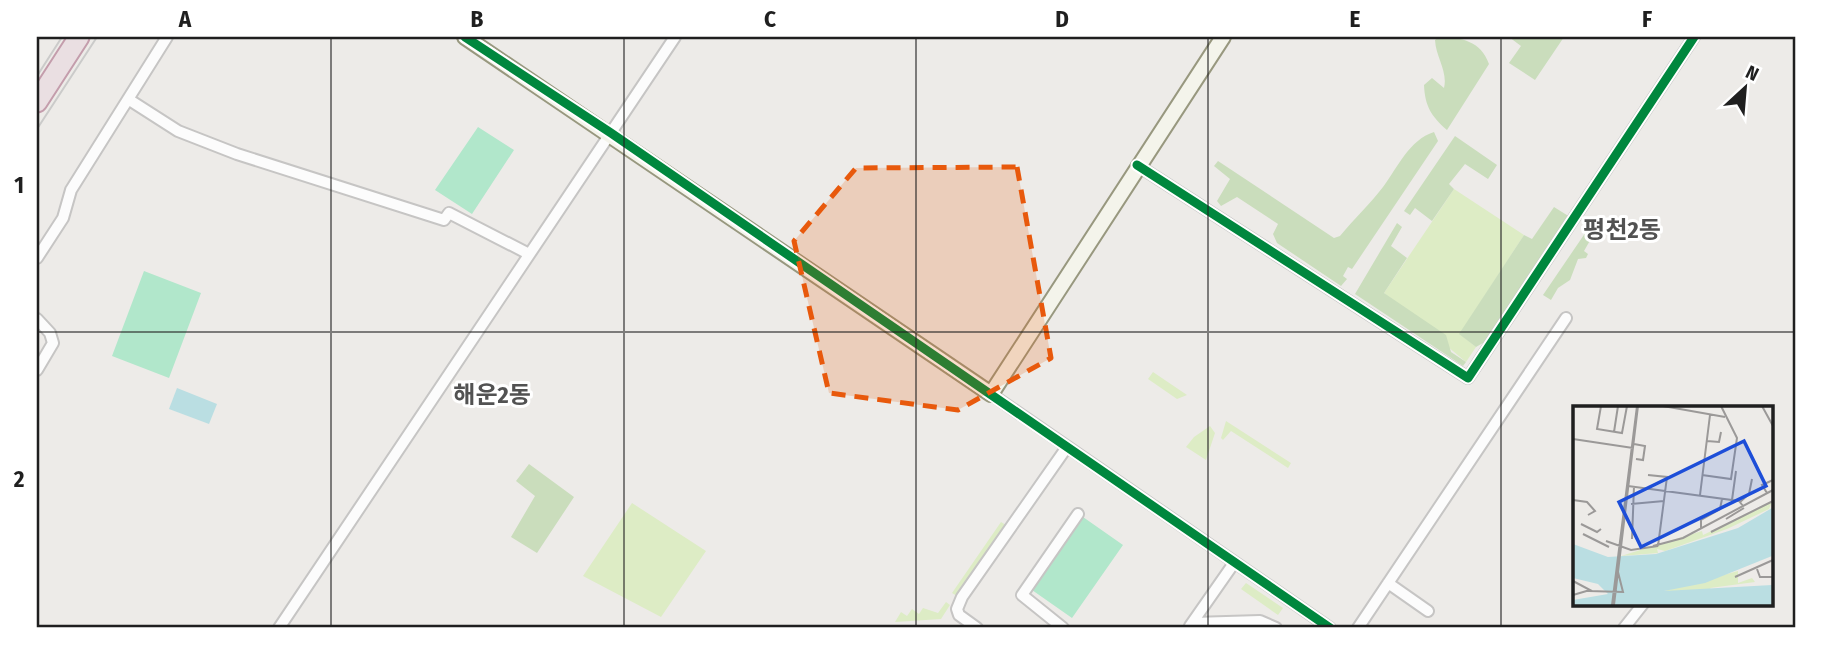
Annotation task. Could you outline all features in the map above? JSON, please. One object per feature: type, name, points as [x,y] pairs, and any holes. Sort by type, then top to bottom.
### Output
[{"type":"highway","points":[[37,102],[79,37]]},
{"type":"street","points":[[37,258],[62,218],[71,190],[167,37]]},
{"type":"street","points":[[465,37],[611,133],[1329,628]]},
{"type":"street","points":[[279,628],[676,37]]},
{"type":"street","points":[[990,394],[1223,37]]},
{"type":"street","points":[[1138,165],[1468,378],[1694,37]]},
{"type":"street","points":[[128,99],[178,131],[237,153],[444,220],[449,213],[530,254]]},
{"type":"street","points":[[1358,628],[1566,318]]},
{"type":"street","points":[[37,319],[50,333],[53,343],[37,370]]},
{"type":"street","points":[[976,628],[958,615],[957,609],[962,597],[1067,447]]},
{"type":"street","points":[[1063,628],[1022,595],[1077,514]]},
{"type":"street","points":[[1191,626],[1234,563]]},
{"type":"street","points":[[1388,583],[1428,611]]},
{"type":"street","points":[[1624,628],[1641,606]]},
{"type":"street","points":[[1191,626],[1260,621],[1276,628]]},
{"type":"highlighted area","points":[[1017,167],[1051,358],[958,410],[829,393],[794,241],[856,168]]},
{"type":"green space","points":[[1439,37],[1455,38],[1475,45],[1489,64],[1447,130],[1427,105],[1424,85],[1432,78],[1444,88],[1444,76],[1435,40]]},
{"type":"green space","points":[[1509,37],[1564,37],[1535,80],[1509,63],[1521,46]]},
{"type":"green space","points":[[478,127],[514,150],[472,214],[435,190]]},
{"type":"green space","points":[[1434,132],[1438,141],[1352,269],[1348,267],[1343,276],[1347,279],[1341,286],[1277,243],[1273,234],[1278,224],[1237,197],[1221,206],[1217,201],[1230,179],[1214,166],[1218,161],[1334,238],[1340,236],[1378,193],[1411,148]]},
{"type":"green space","points":[[1455,136],[1497,165],[1488,179],[1465,164],[1449,184],[1454,189],[1432,221],[1415,208],[1410,215],[1404,211]]},
{"type":"green space","points":[[1454,189],[1524,235],[1460,334],[1476,347],[1466,362],[1384,293]]},
{"type":"green space","points":[[1554,207],[1570,217],[1488,340],[1476,347],[1459,334],[1524,235],[1532,239]]},
{"type":"green space","points":[[1397,223],[1402,227],[1391,246],[1407,258],[1384,293],[1446,335],[1451,352],[1466,362],[1463,366],[1355,294]]},
{"type":"green space","points":[[1592,223],[1603,232],[1599,237],[1592,237],[1584,251],[1588,254],[1586,258],[1578,259],[1570,280],[1558,288],[1551,300],[1543,295]]},
{"type":"green space","points":[[144,271],[201,293],[169,378],[112,356]]},
{"type":"green space","points":[[1153,372],[1187,395],[1177,399],[1148,379]]},
{"type":"green space","points":[[1226,421],[1291,463],[1288,468],[1231,431],[1223,440],[1221,438]]},
{"type":"green space","points":[[1210,426],[1215,433],[1206,460],[1186,447],[1194,437]]},
{"type":"green space","points":[[529,464],[574,497],[537,553],[511,537],[535,496],[516,481]]},
{"type":"green space","points":[[632,503],[706,551],[661,617],[583,576]]},
{"type":"green space","points":[[1083,517],[1123,545],[1072,618],[1032,590]]},
{"type":"green space","points":[[1001,522],[1006,525],[957,596],[952,593]]},
{"type":"green space","points":[[1246,583],[1283,608],[1278,615],[1241,589]]},
{"type":"green space","points":[[946,602],[950,605],[941,619],[895,622],[901,612],[907,616],[912,609],[919,614],[923,608],[938,613]]},
{"type":"water","points":[[177,388],[217,404],[209,424],[169,409]]},
{"type":"tram line","points":[[37,76],[62,37]]},
{"type":"tram line","points":[[37,129],[97,37]]},
{"type":"cycle path","points":[[465,37],[611,133],[1330,628]]},
{"type":"cycle path","points":[[1137,165],[1468,378],[1694,37]]},
{"type":"district","name":"평천2동","points":[[1622,230]]},
{"type":"district","name":"해운2동","points":[[492,395]]}]
